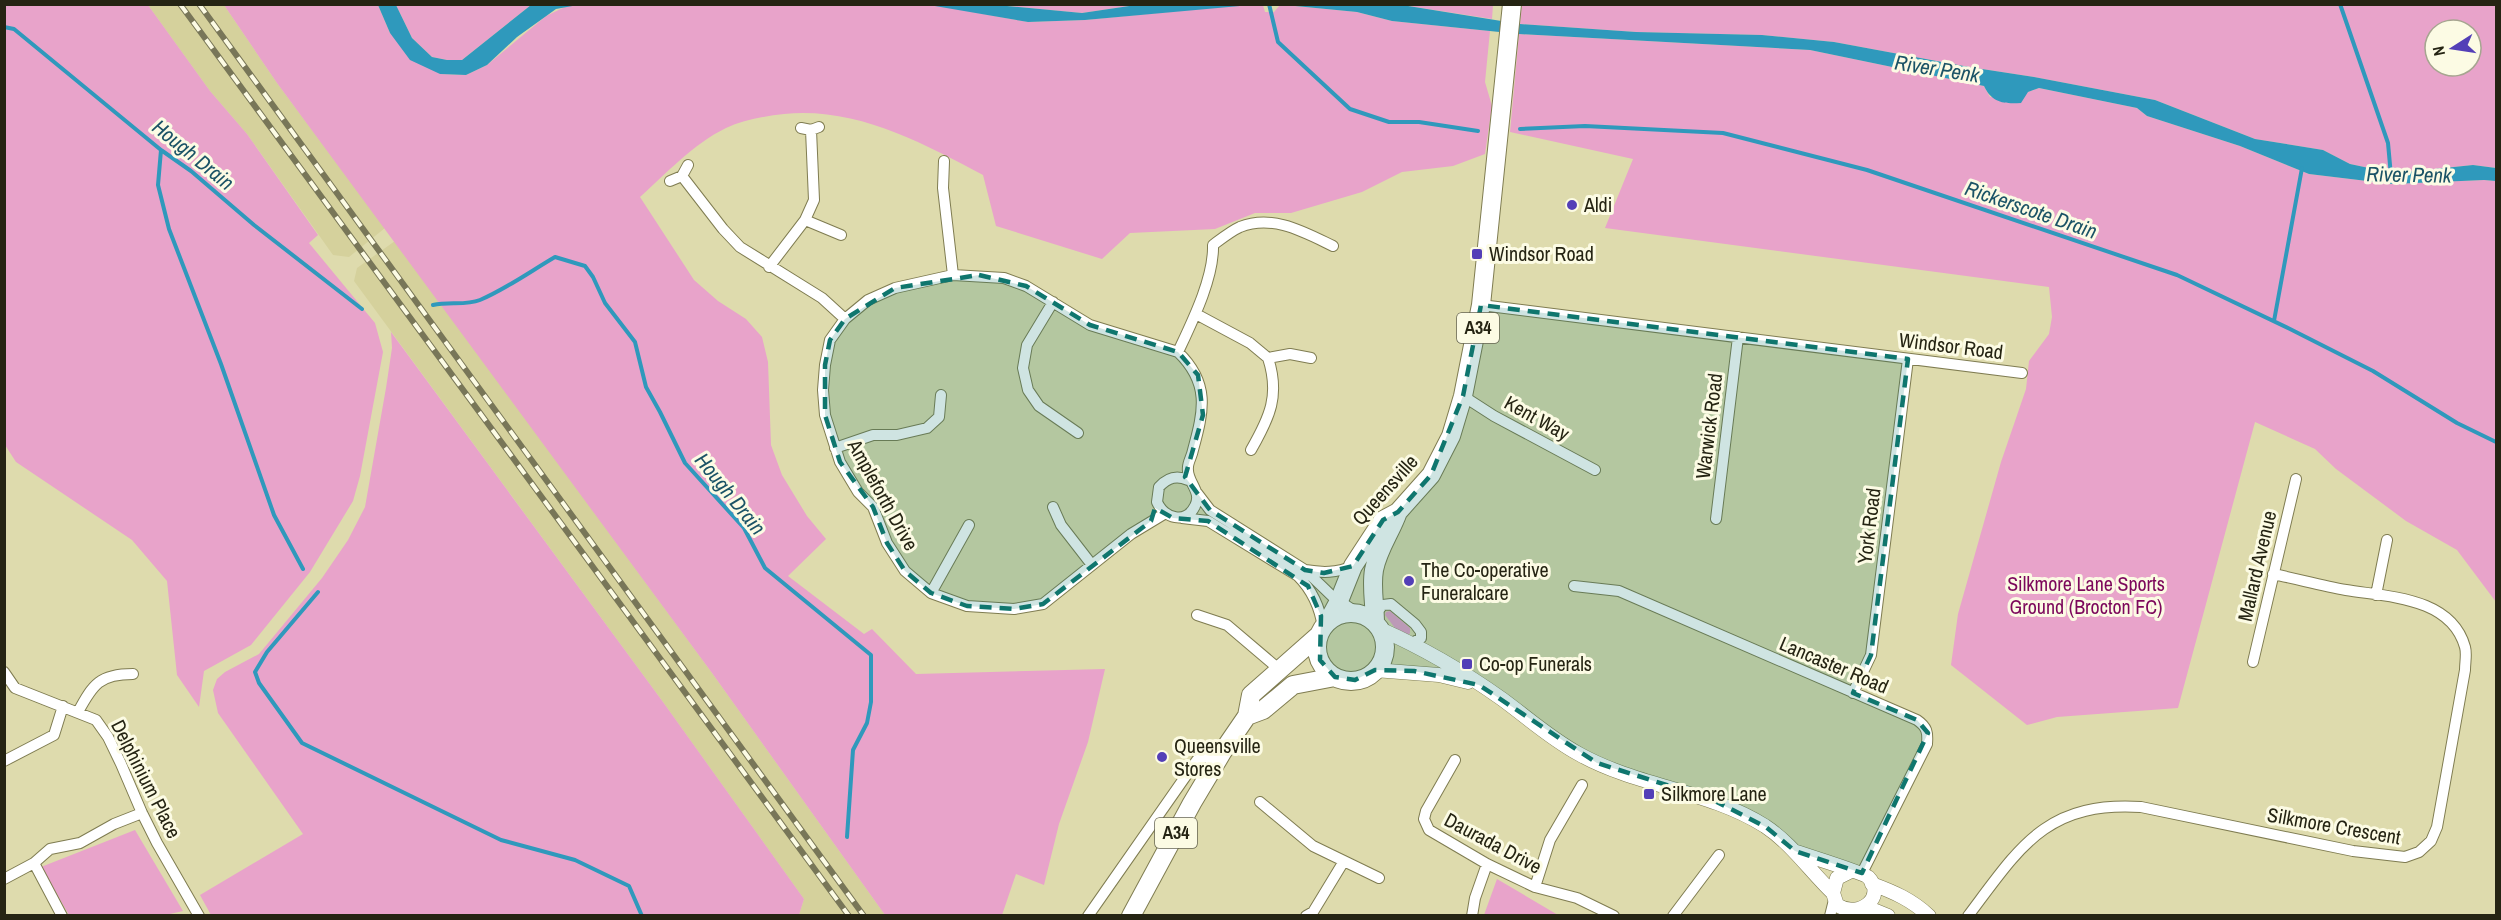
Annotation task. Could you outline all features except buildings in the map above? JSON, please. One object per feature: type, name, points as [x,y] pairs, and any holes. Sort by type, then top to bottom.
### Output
[{"type":"highway","name":"Queensville","points":[[1353,566],[1383,520],[1398,512],[1431,475],[1451,436],[1464,396],[1481,305],[1512,4]]},
{"type":"highway","name":"A34","points":[[1372,620],[1373,572],[1398,512]]},
{"type":"highway","name":"A34","points":[[1131,915],[1223,751],[1247,716],[1251,695],[1323,629],[1339,601],[1353,566]]},
{"type":"highway","points":[[1340,615],[1372,620],[1385,651],[1375,670],[1355,680],[1335,676],[1320,660],[1318,651],[1323,629],[1340,615]]},
{"type":"highway","name":"A34","points":[[1247,716],[1263,710],[1293,685],[1335,676]]},
{"type":"street","points":[[769,267],[805,220],[814,200],[810,129]]},
{"type":"street","points":[[944,161],[943,188],[953,275]]},
{"type":"street","points":[[670,181],[682,176],[688,165]]},
{"type":"street","points":[[682,176],[734,241],[769,267],[822,298],[845,319]]},
{"type":"street","points":[[805,220],[841,235]]},
{"type":"street","points":[[1188,480],[1188,468],[1203,415],[1202,396],[1198,375],[1178,352],[1196,314],[1214,257],[1213,245],[1239,227],[1260,222],[1289,226],[1333,246]]},
{"type":"street","name":"Ampleforth Drive","points":[[1164,514],[1150,521],[1043,604],[1014,609],[968,606],[932,593],[906,571],[887,543],[873,507],[858,492],[835,448],[825,415],[824,381],[830,340],[845,319],[868,300],[895,288],[953,275],[1004,278],[1026,286],[1090,325],[1178,352]]},
{"type":"street","points":[[1053,302],[1027,345],[1023,368],[1028,390],[1039,406],[1078,433]]},
{"type":"street","name":"Windsor Road","points":[[1481,305],[2022,373]]},
{"type":"street","points":[[1196,314],[1250,343],[1268,358],[1274,380],[1271,406],[1266,424],[1251,450]]},
{"type":"street","name":"Warwick Road","points":[[1716,519],[1738,337]]},
{"type":"street","points":[[1268,358],[1290,354],[1311,358]]},
{"type":"street","name":"York Road","points":[[1853,693],[1871,655],[1908,359]]},
{"type":"street","points":[[835,448],[873,435],[897,435],[927,428],[939,417],[941,395]]},
{"type":"street","name":"Kent Way","points":[[1464,396],[1494,416],[1595,470]]},
{"type":"street","points":[[1150,521],[1157,502],[1159,487],[1188,468]]},
{"type":"street","points":[[1172,477],[1188,480],[1210,510],[1305,570],[1339,601],[1499,697],[1540,730],[1578,754],[1631,775],[1711,800],[1766,827],[1795,851],[1843,909],[1888,915]]},
{"type":"street","name":"Mallard Avenue","points":[[2253,662],[2296,479]]},
{"type":"street","points":[[1180,518],[1191,513],[1195,507],[1196,492]]},
{"type":"street","points":[[1157,502],[1164,514],[1208,521],[1298,576],[1308,586],[1318,604],[1323,629]]},
{"type":"street","points":[[1053,507],[1061,525],[1092,565]]},
{"type":"street","points":[[932,593],[969,525]]},
{"type":"street","points":[[2376,595],[2387,540]]},
{"type":"street","points":[[1305,570],[1324,573],[1340,572],[1353,566]]},
{"type":"street","name":"Silkmore Crescent","points":[[1968,915],[2028,842],[2057,819],[2087,808],[2111,805],[2141,807],[2353,851],[2405,858],[2419,852],[2431,841],[2437,827],[2465,670],[2465,649],[2459,631],[2441,614],[2423,603],[2273,574]]},
{"type":"street","name":"Lancaster Road","points":[[1574,585],[1619,591],[1924,725],[1928,733],[1927,744],[1856,872]]},
{"type":"street","points":[[1372,620],[1383,605],[1391,604],[1421,632],[1421,638],[1412,643]]},
{"type":"street","points":[[1197,615],[1227,625],[1280,670]]},
{"type":"street","points":[[1375,670],[1439,675],[1479,685]]},
{"type":"street","name":"Delphinium Place","points":[[4,672],[15,688],[96,720],[108,737],[142,813],[199,915]]},
{"type":"street","points":[[78,712],[91,688],[114,674],[133,674]]},
{"type":"street","points":[[4,761],[54,735],[63,706]]},
{"type":"street","points":[[1088,915],[1197,760],[1223,751]]},
{"type":"street","name":"Daurada Drive","points":[[1455,760],[1434,795],[1424,819],[1430,830],[1487,864],[1535,887],[1576,898],[1614,915]]},
{"type":"street","points":[[1535,887],[1550,840],[1582,785]]},
{"type":"street","points":[[1260,802],[1313,846],[1379,878]]},
{"type":"street","points":[[4,879],[34,862],[50,849],[80,843],[114,824],[142,813]]},
{"type":"street","points":[[1795,851],[1856,872],[1872,884],[1899,894],[1929,915]]},
{"type":"street","points":[[1673,915],[1719,855]]},
{"type":"street","points":[[1312,914],[1344,861]]},
{"type":"street","points":[[34,862],[62,915]]},
{"type":"street","points":[[1472,915],[1475,898],[1487,864]]},
{"type":"street","points":[[1362,884],[1368,872]]},
{"type":"street","points":[[1830,915],[1837,878],[1856,872]]},
{"type":"street","points":[[1861,911],[1873,897],[1872,884]]},
{"type":"highlighted area","points":[[979,275],[1026,286],[1090,325],[1178,352],[1198,375],[1203,415],[1185,477],[1210,510],[1305,570],[1324,573],[1353,566],[1383,520],[1398,512],[1431,475],[1463,396],[1481,305],[1908,359],[1871,655],[1853,693],[1917,720],[1928,733],[1862,873],[1795,851],[1766,827],[1711,799],[1597,763],[1479,685],[1414,671],[1375,670],[1355,680],[1335,677],[1320,660],[1321,616],[1308,586],[1208,521],[1173,518],[1155,508],[1151,521],[1043,604],[1014,609],[967,606],[931,593],[905,571],[887,543],[873,507],[840,462],[825,415],[825,365],[830,340],[845,319],[895,288]]},
{"type":"shaded area","points":[[148,5],[224,5],[277,83],[385,228],[349,257],[333,255],[247,134],[210,91]]},
{"type":"shaded area","points":[[395,241],[712,673],[885,915],[799,915],[804,899],[663,702],[354,281],[357,268]]},
{"type":"green space","points":[[929,4],[1028,22],[1085,20],[1251,4],[1263,5],[1265,12],[1274,12],[1280,5],[1285,5],[1357,12],[1392,21],[1490,31],[1485,82],[1492,106],[1485,154],[1453,166],[1402,172],[1362,192],[1291,213],[1255,213],[1215,229],[1130,233],[1102,259],[996,226],[983,175],[912,139],[837,116],[811,113],[784,114],[733,125],[702,142],[640,197],[694,280],[718,301],[746,319],[762,337],[768,362],[771,445],[782,475],[807,516],[826,539],[788,576],[864,634],[872,629],[916,674],[1105,669],[1088,742],[1059,824],[1044,885],[1016,874],[1002,915],[885,915],[712,673],[277,83],[224,5],[378,5],[390,33],[440,74],[466,75],[487,65],[546,16],[569,5]]},
{"type":"green space","points":[[1522,4],[2496,5],[2496,168],[2473,165],[2406,172],[2383,171],[2350,164],[2323,150],[2255,139],[2155,100],[1834,42],[1762,35],[1636,32],[1520,24]]},
{"type":"green space","points":[[4,5],[148,5],[210,91],[247,134],[318,235],[309,243],[375,323],[383,352],[360,476],[353,501],[310,572],[251,645],[204,671],[199,707],[177,675],[167,581],[132,540],[16,462],[5,445]]},
{"type":"green space","points":[[396,5],[531,5],[462,60],[447,60],[432,57],[412,38]]},
{"type":"green space","points":[[996,5],[1136,5],[1082,13]]},
{"type":"green space","points":[[1402,5],[1493,5],[1492,19]]},
{"type":"green space","name":"Silkmore Lane Sports Ground (Brocton FC)","points":[[1519,34],[1810,50],[1984,86],[1990,97],[2028,92],[2039,88],[2137,108],[2147,116],[2240,146],[2309,174],[2392,184],[2496,181],[2496,602],[2457,550],[2406,521],[2336,469],[2315,449],[2255,422],[2178,708],[2057,717],[2027,725],[1951,665],[1958,614],[2001,462],[2026,389],[2029,361],[2049,334],[2052,317],[2049,287],[1605,228],[1633,159],[1510,132]]},
{"type":"green space","points":[[391,332],[663,702],[804,899],[799,915],[211,915],[200,895],[303,834],[218,713],[213,690],[217,679],[225,672],[259,654],[322,578],[348,540],[365,507],[392,348]]},
{"type":"green space","points":[[1390,611],[1410,628],[1408,635],[1395,628],[1385,615]]},
{"type":"green space","points":[[135,830],[183,911],[161,916],[69,915],[41,867]]},
{"type":"green space","points":[[1497,879],[1558,915],[1484,915]]},
{"type":"water","points":[[378,5],[396,5],[412,38],[432,57],[462,60],[531,5],[578,5],[556,9],[517,37],[487,65],[466,75],[440,74],[410,60],[390,33]]},
{"type":"water","points":[[929,5],[996,5],[1082,13],[1136,5],[1251,5],[1085,20],[1028,22]]},
{"type":"water","name":"River Penk","points":[[1285,5],[1402,5],[1520,24],[1636,32],[1762,35],[1834,42],[2155,100],[2255,139],[2323,150],[2350,164],[2383,171],[2406,172],[2473,165],[2496,168],[2496,181],[2392,184],[2309,174],[2240,146],[2147,116],[2137,108],[2039,88],[2028,92],[2021,103],[2004,103],[1991,96],[1984,86],[1810,50],[1519,34],[1392,21],[1357,12]]},
{"type":"waterway","name":"Rickerscote Drain","points":[[1269,4],[1278,42],[1350,109],[1389,122],[1419,122],[1478,131]]},
{"type":"waterway","name":"River Penk","points":[[2340,4],[2388,143],[2391,176]]},
{"type":"waterway","name":"Hough Drain","points":[[4,27],[14,29],[161,150],[191,171],[254,225],[362,309]]},
{"type":"waterway","name":"Rickerscote Drain","points":[[1520,129],[1585,126],[1723,133],[1867,170],[2177,275],[2373,371],[2457,423],[2496,442]]},
{"type":"waterway","points":[[161,150],[158,185],[169,229],[221,364],[274,515],[303,569]]},
{"type":"waterway","points":[[2274,321],[2302,168]]},
{"type":"waterway","name":"Hough Drain","points":[[433,305],[469,303],[480,300],[555,257],[585,266],[593,277],[605,303],[635,342],[646,387],[685,463],[744,528],[765,568],[871,655],[871,702],[867,723],[853,750],[847,837]]},
{"type":"waterway","points":[[318,592],[267,652],[255,672],[259,683],[302,743],[501,840],[575,860],[629,886],[642,916]]},
{"type":"railway","points":[[180,4],[849,916]]},
{"type":"railway","points":[[199,4],[864,916]]},
{"type":"place","name":"Aldi","points":[[1572,205]]},
{"type":"place","name":"Windsor Road","points":[[1477,254]]},
{"type":"place","name":"The Co-operative Funeralcare","points":[[1409,581]]},
{"type":"place","name":"Co-op Funerals","points":[[1467,664]]},
{"type":"place","name":"Queensville Stores","points":[[1162,757]]},
{"type":"place","name":"Silkmore Lane","points":[[1649,794]]}]
